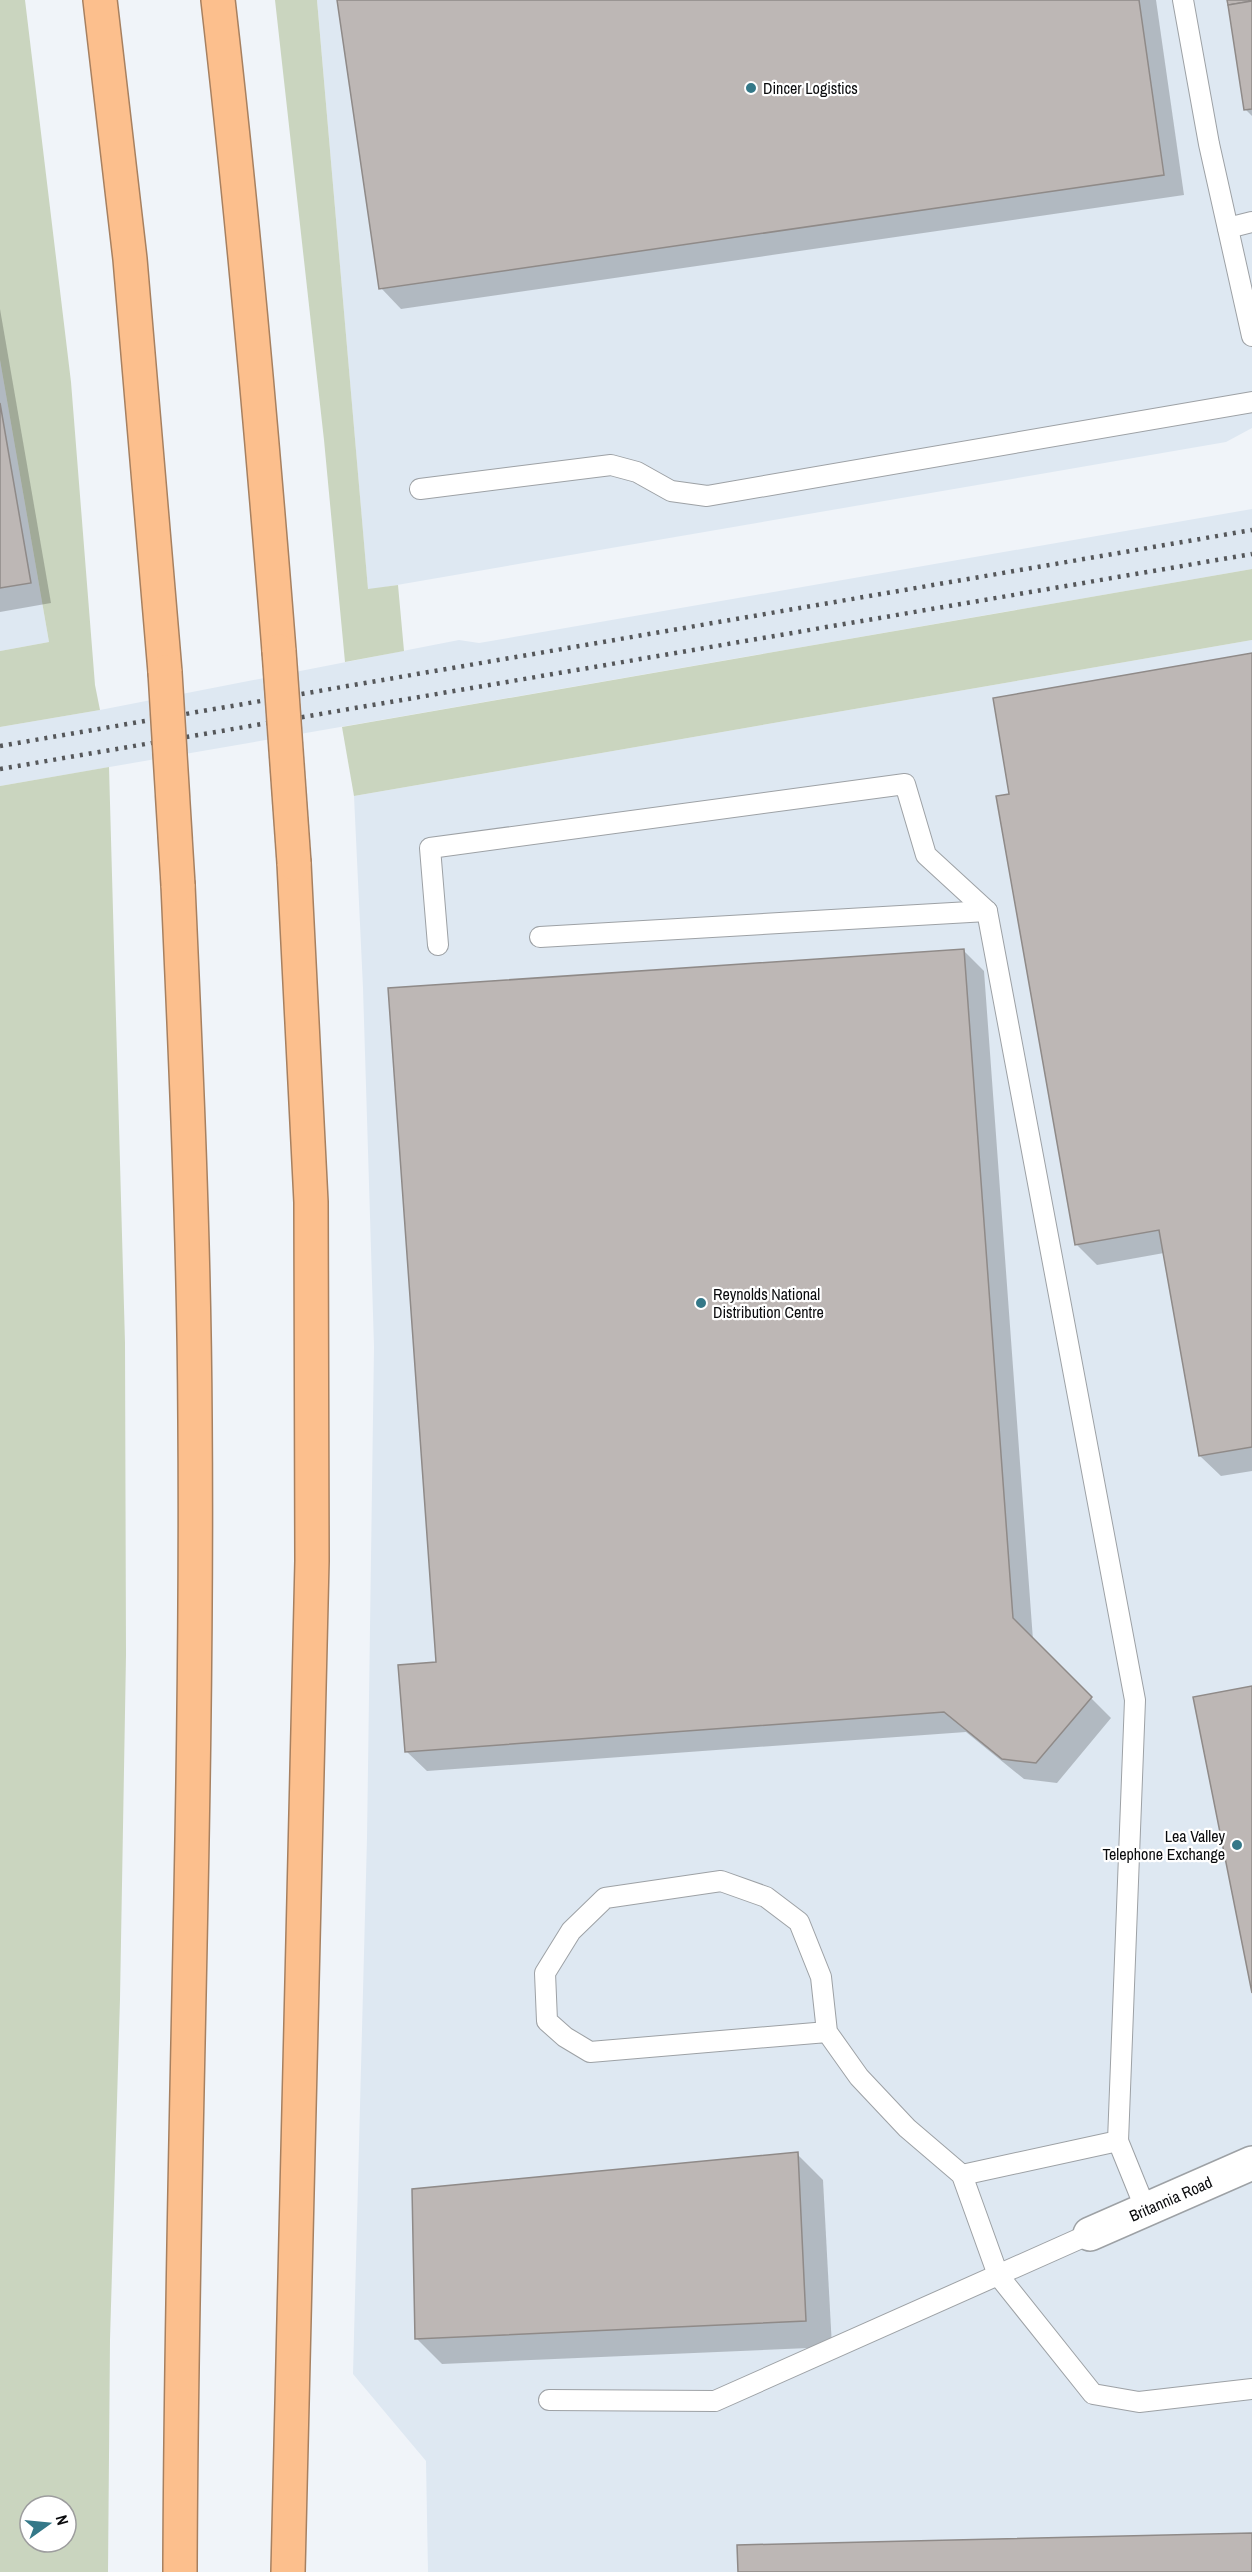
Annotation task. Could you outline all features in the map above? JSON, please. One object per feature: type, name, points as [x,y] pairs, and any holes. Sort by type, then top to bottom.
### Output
[{"type":"highway","points":[[99,0],[130,259],[165,672],[178,885],[192,1190],[195,1661],[181,2340],[180,2572]]},
{"type":"highway","points":[[218,0],[261,418],[279,651],[294,863],[310,1202],[312,1561],[288,2572]]},
{"type":"street","name":"Britannia Road","points":[[1090,2235],[1252,2163]]},
{"type":"lane","points":[[1183,0],[1209,144],[1252,336]]},
{"type":"lane","points":[[1228,228],[1252,222]]},
{"type":"lane","points":[[420,489],[610,465],[638,472],[671,491],[707,496],[1252,402]]},
{"type":"lane","points":[[438,945],[430,848],[905,784],[926,855],[987,911],[1135,1700],[1118,2141],[1146,2210]]},
{"type":"lane","points":[[540,937],[987,911]]},
{"type":"lane","points":[[827,2032],[590,2052],[565,2037],[547,2021],[545,1973],[571,1931],[604,1898],[721,1881],[766,1897],[799,1922],[821,1977],[827,2032],[859,2078],[907,2128],[962,2175],[998,2275],[1093,2394],[1139,2402],[1252,2389]]},
{"type":"lane","points":[[962,2175],[1118,2141]]},
{"type":"lane","points":[[549,2400],[715,2401],[1090,2235]]},
{"type":"shaded area","points":[[317,0],[1252,0],[1252,428],[1226,442],[368,590]]},
{"type":"shaded area","points":[[0,360],[49,642],[0,651]]},
{"type":"shaded area","points":[[1252,509],[1252,569],[0,786],[0,727],[100,710],[459,640],[479,643]]},
{"type":"shaded area","points":[[1252,640],[1252,2572],[428,2572],[426,2461],[353,2374],[367,1838],[374,1347],[363,988],[354,796]]},
{"type":"green space","points":[[0,0],[25,0],[71,382],[95,685],[100,710],[0,727],[0,651],[49,642],[0,360]]},
{"type":"green space","points":[[275,0],[317,0],[368,589],[398,585],[404,651],[345,662],[324,440]]},
{"type":"green space","points":[[1252,569],[1252,640],[354,796],[342,727]]},
{"type":"green space","points":[[109,767],[125,1343],[126,1655],[120,1999],[110,2340],[108,2572],[0,2572],[0,786]]},
{"type":"building","name":"Dincer Logistics","points":[[337,0],[1139,0],[1164,175],[379,289]]},
{"type":"building","points":[[1227,0],[1252,0],[1252,1],[1228,5]]},
{"type":"building","points":[[1252,1],[1252,109],[1244,110],[1228,5]]},
{"type":"building","points":[[0,403],[31,583],[0,588]]},
{"type":"building","points":[[1252,653],[1252,1447],[1199,1456],[1159,1230],[1075,1245],[996,796],[1009,794],[993,698]]},
{"type":"building","name":"Reynolds National Distribution Centre","points":[[964,949],[1013,1618],[1092,1697],[1036,1763],[1002,1759],[944,1712],[405,1752],[398,1665],[436,1662],[388,988]]},
{"type":"building","name":"Lea Valley Telephone Exchange","points":[[1252,1686],[1252,1993],[1193,1697]]},
{"type":"building","points":[[798,2152],[806,2321],[415,2339],[412,2189]]},
{"type":"building","points":[[1252,2533],[1252,2572],[738,2572],[737,2545]]},
{"type":"railway","points":[[0,746],[1252,530]]},
{"type":"railway","points":[[0,769],[1252,554]]},
{"type":"place","name":"Dincer Logistics","points":[[751,88]]},
{"type":"place","name":"Reynolds National Distribution Centre","points":[[701,1303]]},
{"type":"place","name":"Lea Valley Telephone Exchange","points":[[1237,1845]]}]
